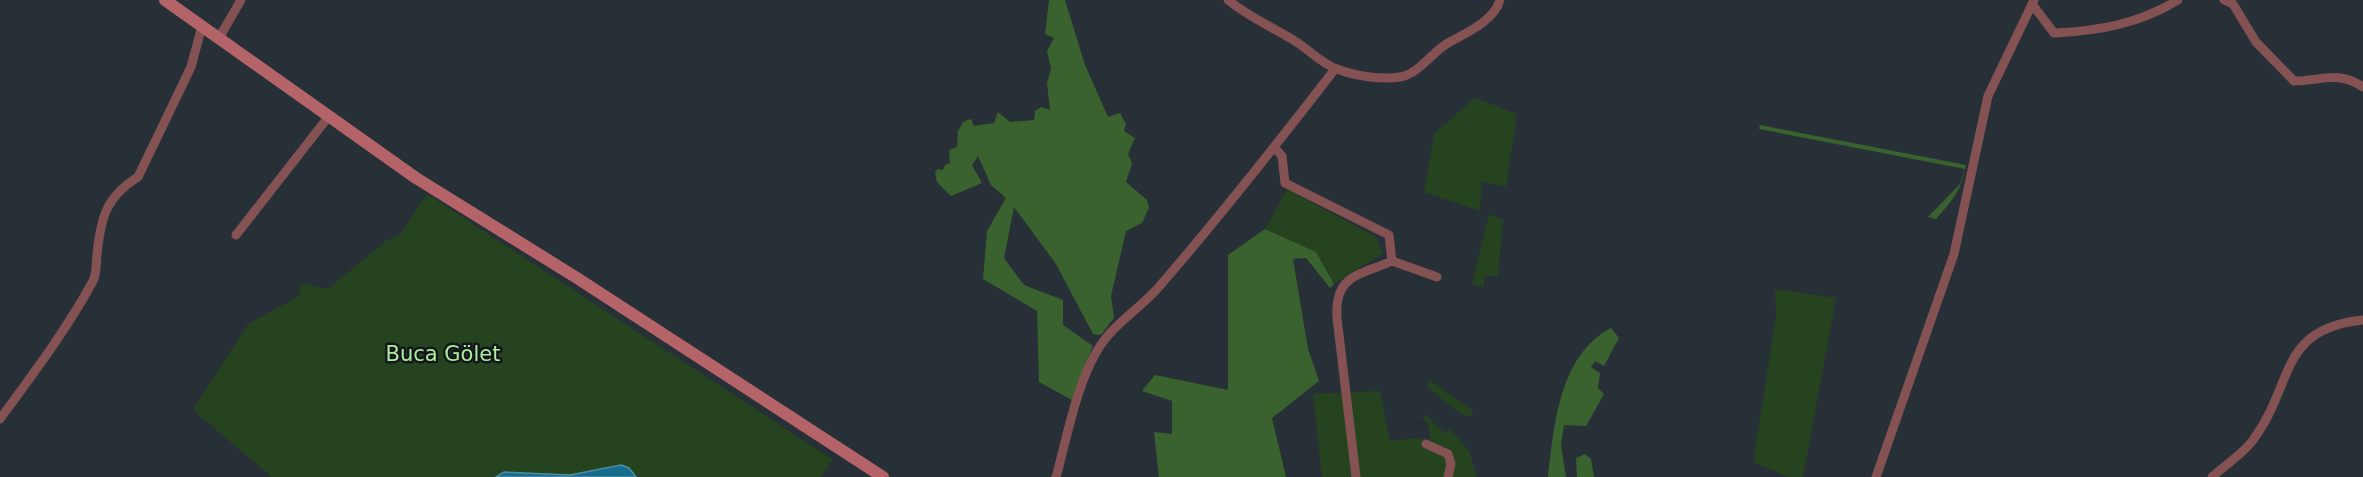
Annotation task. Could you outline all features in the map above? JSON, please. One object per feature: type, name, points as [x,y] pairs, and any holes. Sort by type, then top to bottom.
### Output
[{"type":"street","points":[[165,0],[416,178],[577,278],[883,477]]},
{"type":"street","points":[[219,39],[242,0]]},
{"type":"street","points":[[1228,0],[1252,19],[1294,41],[1335,69],[1362,76],[1402,77],[1421,66],[1435,50],[1469,32],[1493,14],[1500,0]]},
{"type":"street","points":[[2033,2],[2054,33],[2098,31],[2147,16],[2178,0]]},
{"type":"street","points":[[2224,0],[2233,4],[2256,42],[2294,81],[2309,81],[2331,76],[2351,79],[2363,87]]},
{"type":"street","points":[[1876,477],[1954,254],[1988,96],[2033,2]]},
{"type":"street","points":[[0,419],[55,342],[95,277],[99,237],[109,202],[123,186],[138,177],[191,67],[202,26]]},
{"type":"street","points":[[1056,477],[1084,380],[1096,353],[1112,329],[1155,291],[1232,202],[1335,69]]},
{"type":"street","points":[[236,235],[329,116]]},
{"type":"street","points":[[1274,147],[1282,156],[1285,183],[1389,235],[1392,261]]},
{"type":"street","points":[[1356,477],[1337,318],[1338,292],[1347,281],[1392,261],[1437,277]]},
{"type":"street","points":[[2212,477],[2252,441],[2268,416],[2295,355],[2305,341],[2326,327],[2363,320]]},
{"type":"street","points":[[1426,444],[1448,454],[1451,464],[1448,477]]},
{"type":"green space","points":[[1049,0],[1065,0],[1085,65],[1108,117],[1120,113],[1126,124],[1124,131],[1135,138],[1128,154],[1132,163],[1126,182],[1147,200],[1149,208],[1142,223],[1126,231],[1111,296],[1114,318],[1101,335],[1093,334],[1056,264],[1014,207],[1004,258],[1024,285],[1063,300],[1063,325],[1093,346],[1072,400],[1039,382],[1037,311],[983,279],[987,231],[1006,198],[991,185],[978,156],[972,165],[982,183],[951,196],[937,182],[935,172],[938,169],[943,170],[945,165],[950,163],[949,150],[957,147],[958,131],[963,122],[971,119],[974,126],[994,123],[998,112],[1010,122],[1034,120],[1035,111],[1041,107],[1050,110],[1047,83],[1051,69],[1047,51],[1054,38],[1045,34]]},
{"type":"green space","points":[[1475,98],[1517,114],[1506,187],[1482,181],[1480,211],[1424,192],[1434,134]]},
{"type":"green space","points":[[1760,125],[1966,165],[1962,182],[1956,195],[1936,219],[1928,217],[1960,184],[1965,169],[1759,129]]},
{"type":"green space","points":[[1287,189],[1376,237],[1383,253],[1334,284],[1316,252],[1265,229]]},
{"type":"green space","name":"Buca Gölet","points":[[427,194],[833,460],[820,477],[272,477],[193,410],[248,324],[299,296],[301,283],[328,289],[386,241],[400,235]]},
{"type":"green space","points":[[1489,214],[1503,220],[1498,276],[1484,276],[1484,287],[1472,284]]},
{"type":"green space","points":[[1265,229],[1316,252],[1334,284],[1330,288],[1306,258],[1293,259],[1308,349],[1319,381],[1272,418],[1286,477],[1159,477],[1154,432],[1172,434],[1172,401],[1142,391],[1155,375],[1228,390],[1228,255]]},
{"type":"green space","points":[[1775,289],[1836,298],[1803,477],[1789,477],[1753,462],[1776,317]]},
{"type":"green space","points":[[1611,328],[1619,338],[1604,366],[1595,361],[1591,367],[1600,373],[1598,388],[1604,394],[1586,426],[1564,425],[1561,445],[1566,477],[1548,477],[1557,415],[1570,374],[1580,356],[1594,340]]},
{"type":"green space","points":[[1430,380],[1473,411],[1472,416],[1464,416],[1427,387]]},
{"type":"green space","points":[[1380,391],[1390,441],[1415,438],[1430,441],[1429,426],[1422,417],[1424,414],[1445,433],[1450,429],[1469,451],[1477,477],[1322,477],[1313,394]]},
{"type":"green space","points":[[1585,454],[1591,459],[1594,477],[1577,477],[1576,458]]},
{"type":"water","points":[[621,465],[629,468],[636,477],[496,477],[504,472],[570,475]]}]
